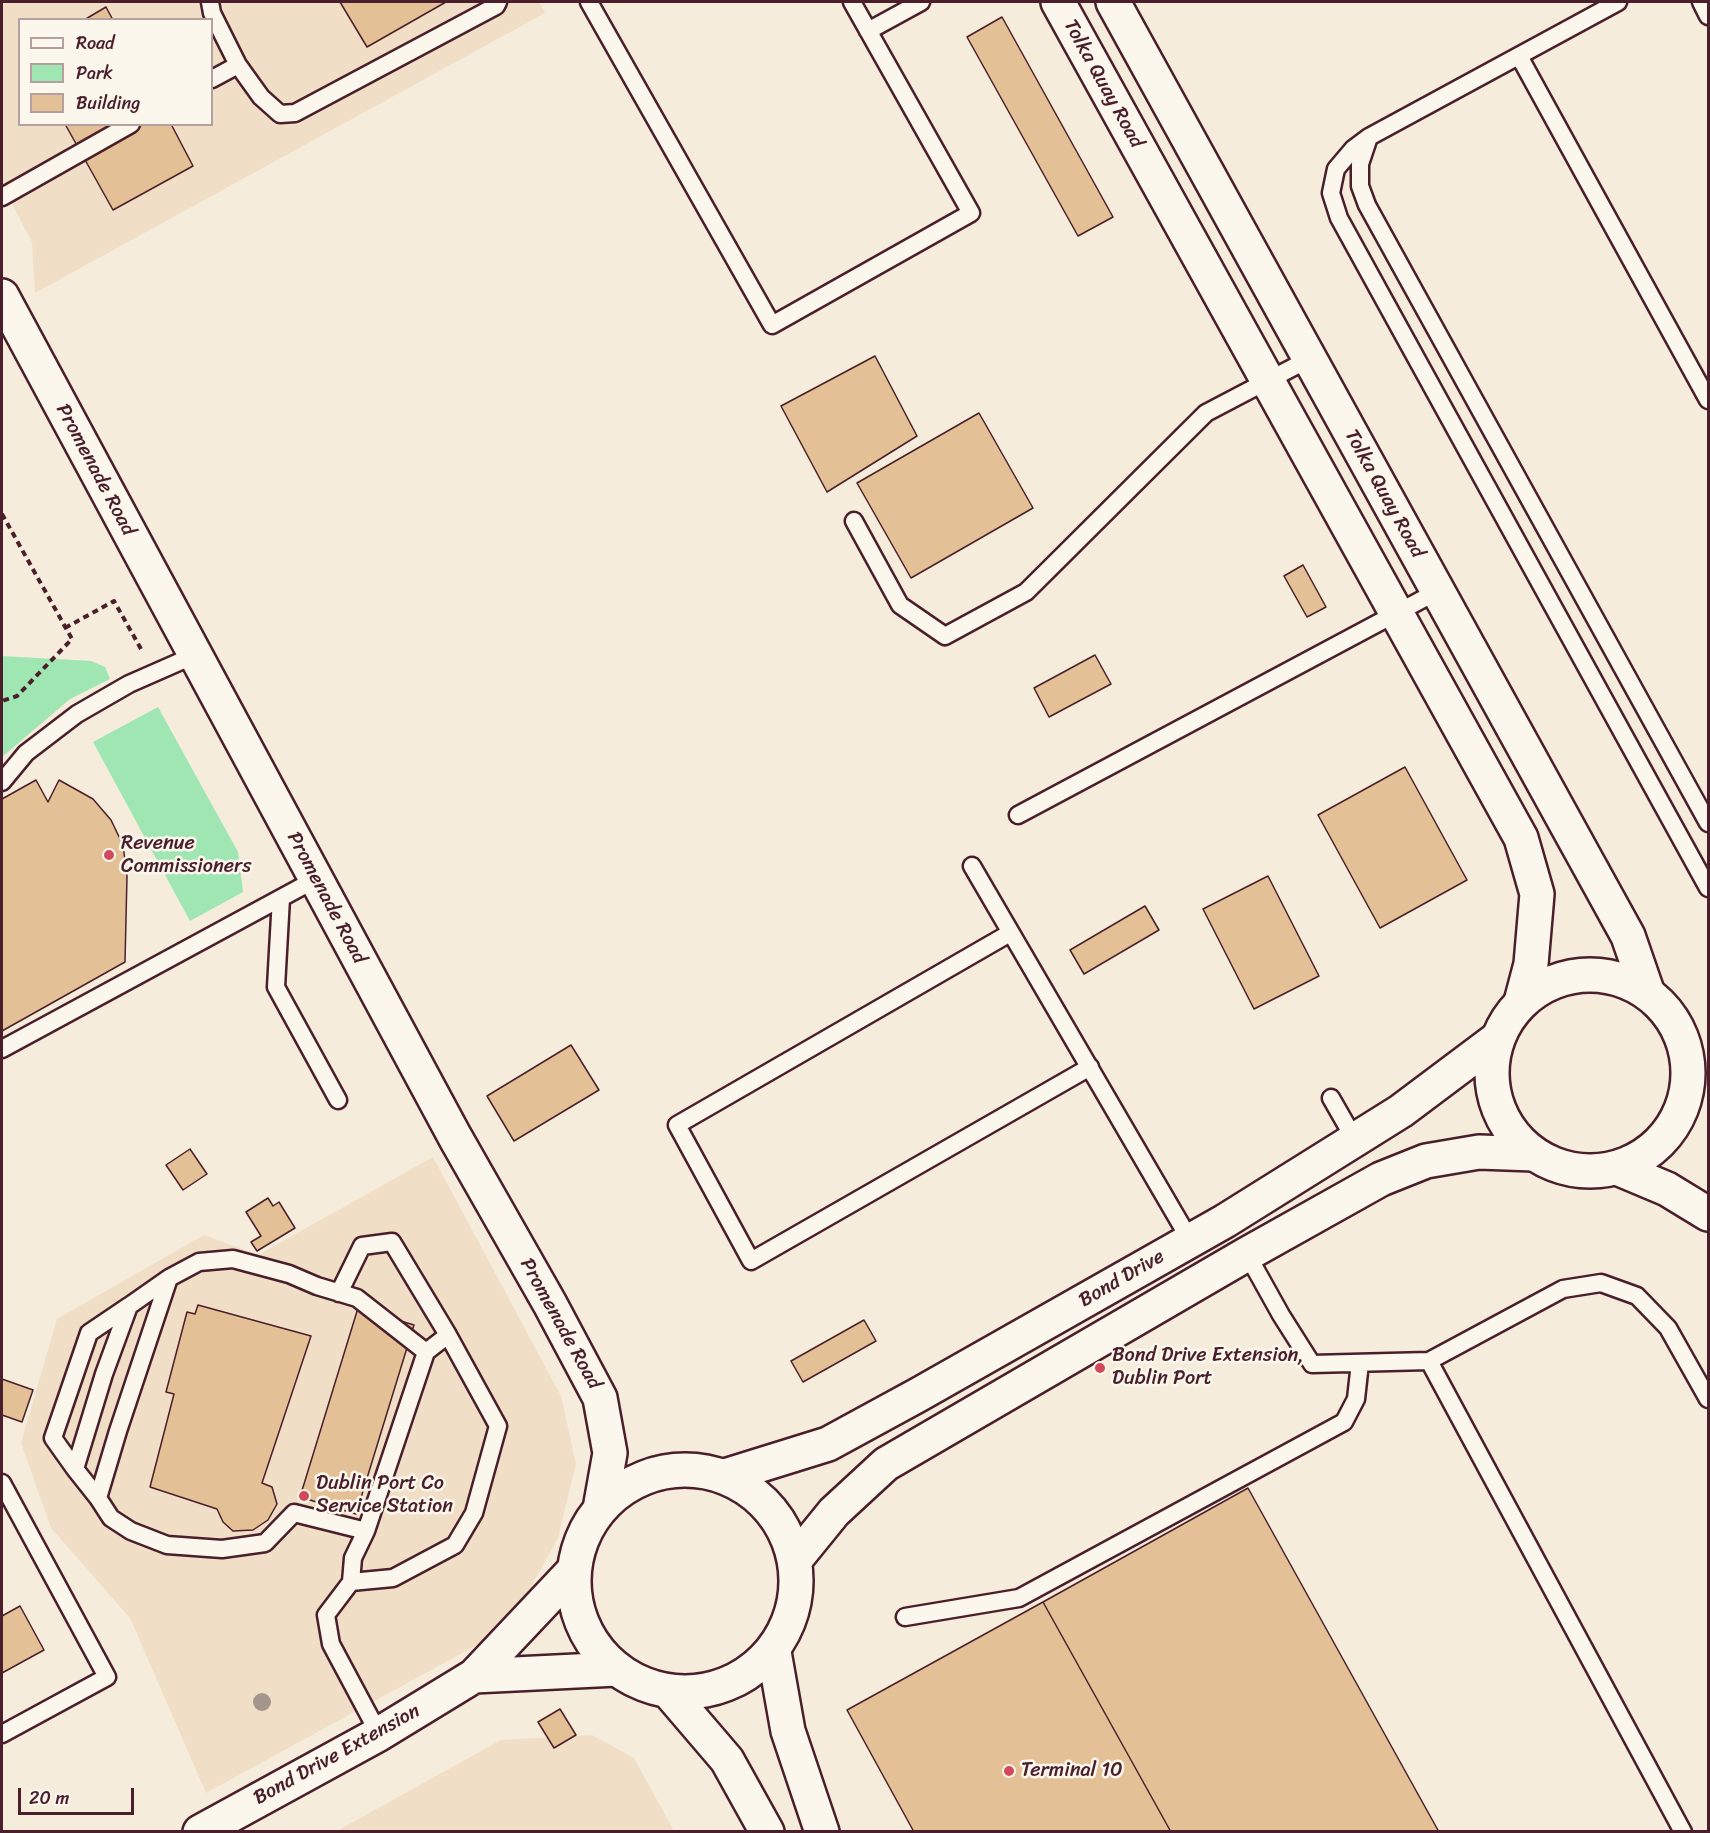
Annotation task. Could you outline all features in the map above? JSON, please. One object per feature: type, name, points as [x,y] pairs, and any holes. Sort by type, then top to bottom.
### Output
[{"type":"street","name":"Tolka Quay Road","points":[[1058,2],[1521,838],[1537,894],[1531,964],[1521,1002]]},
{"type":"street","name":"Tolka Quay Road","points":[[1113,2],[1628,936],[1647,991]]},
{"type":"street","name":"Promenade Road","points":[[2,297],[316,879],[600,1398],[610,1453],[600,1509]]},
{"type":"street","points":[[1602,975],[1647,991],[1662,1004],[1698,1067],[1688,1086],[1680,1113],[1665,1137],[1643,1156],[1617,1168],[1584,1172],[1555,1164],[1534,1154],[1524,1145],[1504,1119],[1493,1091],[1493,1062],[1497,1040],[1507,1020],[1521,1002],[1544,987],[1572,976],[1602,975]]},
{"type":"street","name":"Bond Drive","points":[[725,1476],[828,1444],[918,1395],[1190,1240],[1355,1140],[1401,1111],[1497,1040]]},
{"type":"street","name":"Bond Drive","points":[[795,1560],[834,1512],[886,1464],[1247,1254],[1381,1179],[1426,1161],[1479,1152],[1534,1154]]},
{"type":"street","points":[[1617,1168],[1667,1189],[1708,1214]]},
{"type":"street","points":[[675,1470],[692,1470],[725,1476],[743,1485],[759,1497],[776,1516],[789,1541],[795,1560],[795,1600],[787,1625],[774,1652],[738,1679],[703,1691],[668,1691],[636,1681],[617,1669],[597,1649],[581,1620],[576,1602],[574,1570],[579,1545],[600,1509],[630,1484],[652,1474],[675,1470]]},
{"type":"street","name":"Bond Drive Extension","points":[[200,1832],[379,1734],[474,1676],[574,1570]]},
{"type":"street","points":[[774,1652],[788,1731],[822,1832]]},
{"type":"street","name":"Bond Drive Extension","points":[[474,1676],[617,1669]]},
{"type":"street","points":[[668,1691],[727,1760],[767,1832]]},
{"type":"lane","points":[[210,2],[212,13],[238,64],[261,97],[280,114],[295,112],[496,6],[498,2]]},
{"type":"lane","points":[[589,2],[772,325],[971,213],[852,2]]},
{"type":"lane","points":[[868,31],[921,2]]},
{"type":"lane","points":[[1618,2],[1369,138],[1353,149],[1336,169],[1331,193],[1339,218],[1708,888]]},
{"type":"lane","points":[[1701,2],[1708,16]]},
{"type":"lane","points":[[1519,56],[1708,400]]},
{"type":"lane","points":[[213,78],[238,64]]},
{"type":"lane","points":[[2,197],[127,126]]},
{"type":"lane","points":[[1369,138],[1360,164],[1360,186],[1367,205],[1708,823]]},
{"type":"lane","points":[[854,521],[900,605],[945,636],[1026,592],[1206,413],[1310,359]]},
{"type":"lane","points":[[1018,815],[1438,591]]},
{"type":"lane","points":[[2,782],[26,753],[77,714],[129,684],[195,655]]},
{"type":"lane","points":[[972,867],[1190,1240]]},
{"type":"lane","points":[[2,1048],[316,879]]},
{"type":"lane","points":[[281,898],[276,987],[338,1100]]},
{"type":"lane","points":[[1010,933],[677,1125],[751,1261],[1089,1067]]},
{"type":"lane","points":[[1331,1098],[1355,1140]]},
{"type":"lane","points":[[339,1293],[362,1246],[392,1242],[448,1335],[498,1426],[474,1512],[455,1545],[393,1578],[351,1582]]},
{"type":"lane","points":[[1247,1254],[1312,1364],[1429,1361],[1563,1289],[1600,1283],[1637,1296],[1668,1328],[1708,1399]]},
{"type":"lane","points":[[366,1531],[294,1513],[265,1543],[222,1549],[167,1545],[131,1531],[111,1518],[53,1438],[89,1333],[169,1278],[199,1262],[233,1259],[289,1274],[357,1298],[426,1352]]},
{"type":"lane","points":[[98,1498],[169,1278]]},
{"type":"lane","points":[[75,1469],[104,1374],[129,1306]]},
{"type":"lane","points":[[379,1734],[331,1644],[326,1615],[351,1582],[353,1557],[366,1531],[426,1352],[448,1335]]},
{"type":"lane","points":[[1429,1361],[1683,1832]]},
{"type":"lane","points":[[905,1617],[1019,1598],[1344,1422],[1356,1399],[1360,1363]]},
{"type":"lane","points":[[2,1483],[106,1677],[2,1734]]},
{"type":"path","points":[[2,514],[72,639],[17,696],[2,701]]},
{"type":"path","points":[[65,627],[114,601],[154,673]]},
{"type":"shaded area","points":[[2,2],[539,2],[545,13],[35,293],[32,242],[2,185]]},
{"type":"shaded area","name":"Dublin Port Co Service Station","points":[[433,1157],[561,1396],[576,1464],[558,1538],[508,1628],[206,1793],[130,1618],[51,1528],[21,1443],[57,1319],[204,1235],[258,1255]]},
{"type":"shaded area","points":[[592,1735],[634,1758],[674,1831],[335,1832],[501,1740]]},
{"type":"green space","points":[[2,656],[91,661],[105,667],[110,679],[70,699],[2,757]]},
{"type":"green space","points":[[158,707],[238,852],[243,892],[190,921],[93,742]]},
{"type":"building","points":[[340,2],[446,2],[367,47]]},
{"type":"building","points":[[106,7],[112,18],[87,18]]},
{"type":"building","points":[[1002,17],[1113,217],[1078,236],[967,37]]},
{"type":"building","points":[[66,126],[172,126],[193,166],[113,210]]},
{"type":"building","points":[[875,356],[917,436],[827,492],[781,406]]},
{"type":"building","points":[[979,413],[1033,508],[911,578],[857,483]]},
{"type":"building","points":[[1303,565],[1326,607],[1307,617],[1284,576]]},
{"type":"building","points":[[1095,655],[1111,684],[1049,717],[1034,688]]},
{"type":"building","points":[[1405,767],[1467,880],[1380,928],[1318,815]]},
{"type":"building","points":[[36,780],[48,802],[59,780],[93,799],[111,820],[123,845],[127,876],[125,962],[2,1031],[2,799]]},
{"type":"building","points":[[1268,876],[1319,976],[1254,1009],[1203,909]]},
{"type":"building","points":[[1145,906],[1159,930],[1084,974],[1070,950]]},
{"type":"building","points":[[571,1045],[599,1090],[514,1141],[487,1096]]},
{"type":"building","points":[[190,1149],[207,1174],[183,1190],[166,1165]]},
{"type":"building","points":[[268,1198],[273,1206],[279,1202],[295,1228],[257,1251],[251,1242],[261,1236],[246,1212]]},
{"type":"building","points":[[198,1305],[311,1336],[262,1483],[272,1487],[277,1504],[268,1520],[253,1530],[233,1531],[223,1522],[217,1509],[150,1487],[174,1394],[166,1392],[187,1312],[195,1314]]},
{"type":"building","points":[[358,1308],[414,1325],[356,1514],[300,1497]]},
{"type":"building","points":[[864,1320],[876,1341],[803,1382],[791,1361]]},
{"type":"building","points":[[2,1379],[33,1390],[22,1422],[2,1415]]},
{"type":"building","points":[[1248,1488],[1439,1832],[1171,1832],[1043,1602]]},
{"type":"building","name":"Terminal 10","points":[[1043,1602],[1171,1832],[914,1832],[847,1710]]},
{"type":"building","points":[[20,1606],[44,1650],[2,1673],[2,1616]]},
{"type":"building","points":[[560,1709],[576,1735],[554,1748],[538,1722]]},
{"type":"place","name":"Revenue Commissioners","points":[[109,855]]},
{"type":"place","name":"Bond Drive Extension, Dublin Port","points":[[1100,1368]]},
{"type":"place","name":"Dublin Port Co Service Station","points":[[304,1496]]},
{"type":"place","name":"Terminal 10","points":[[1009,1771]]}]
